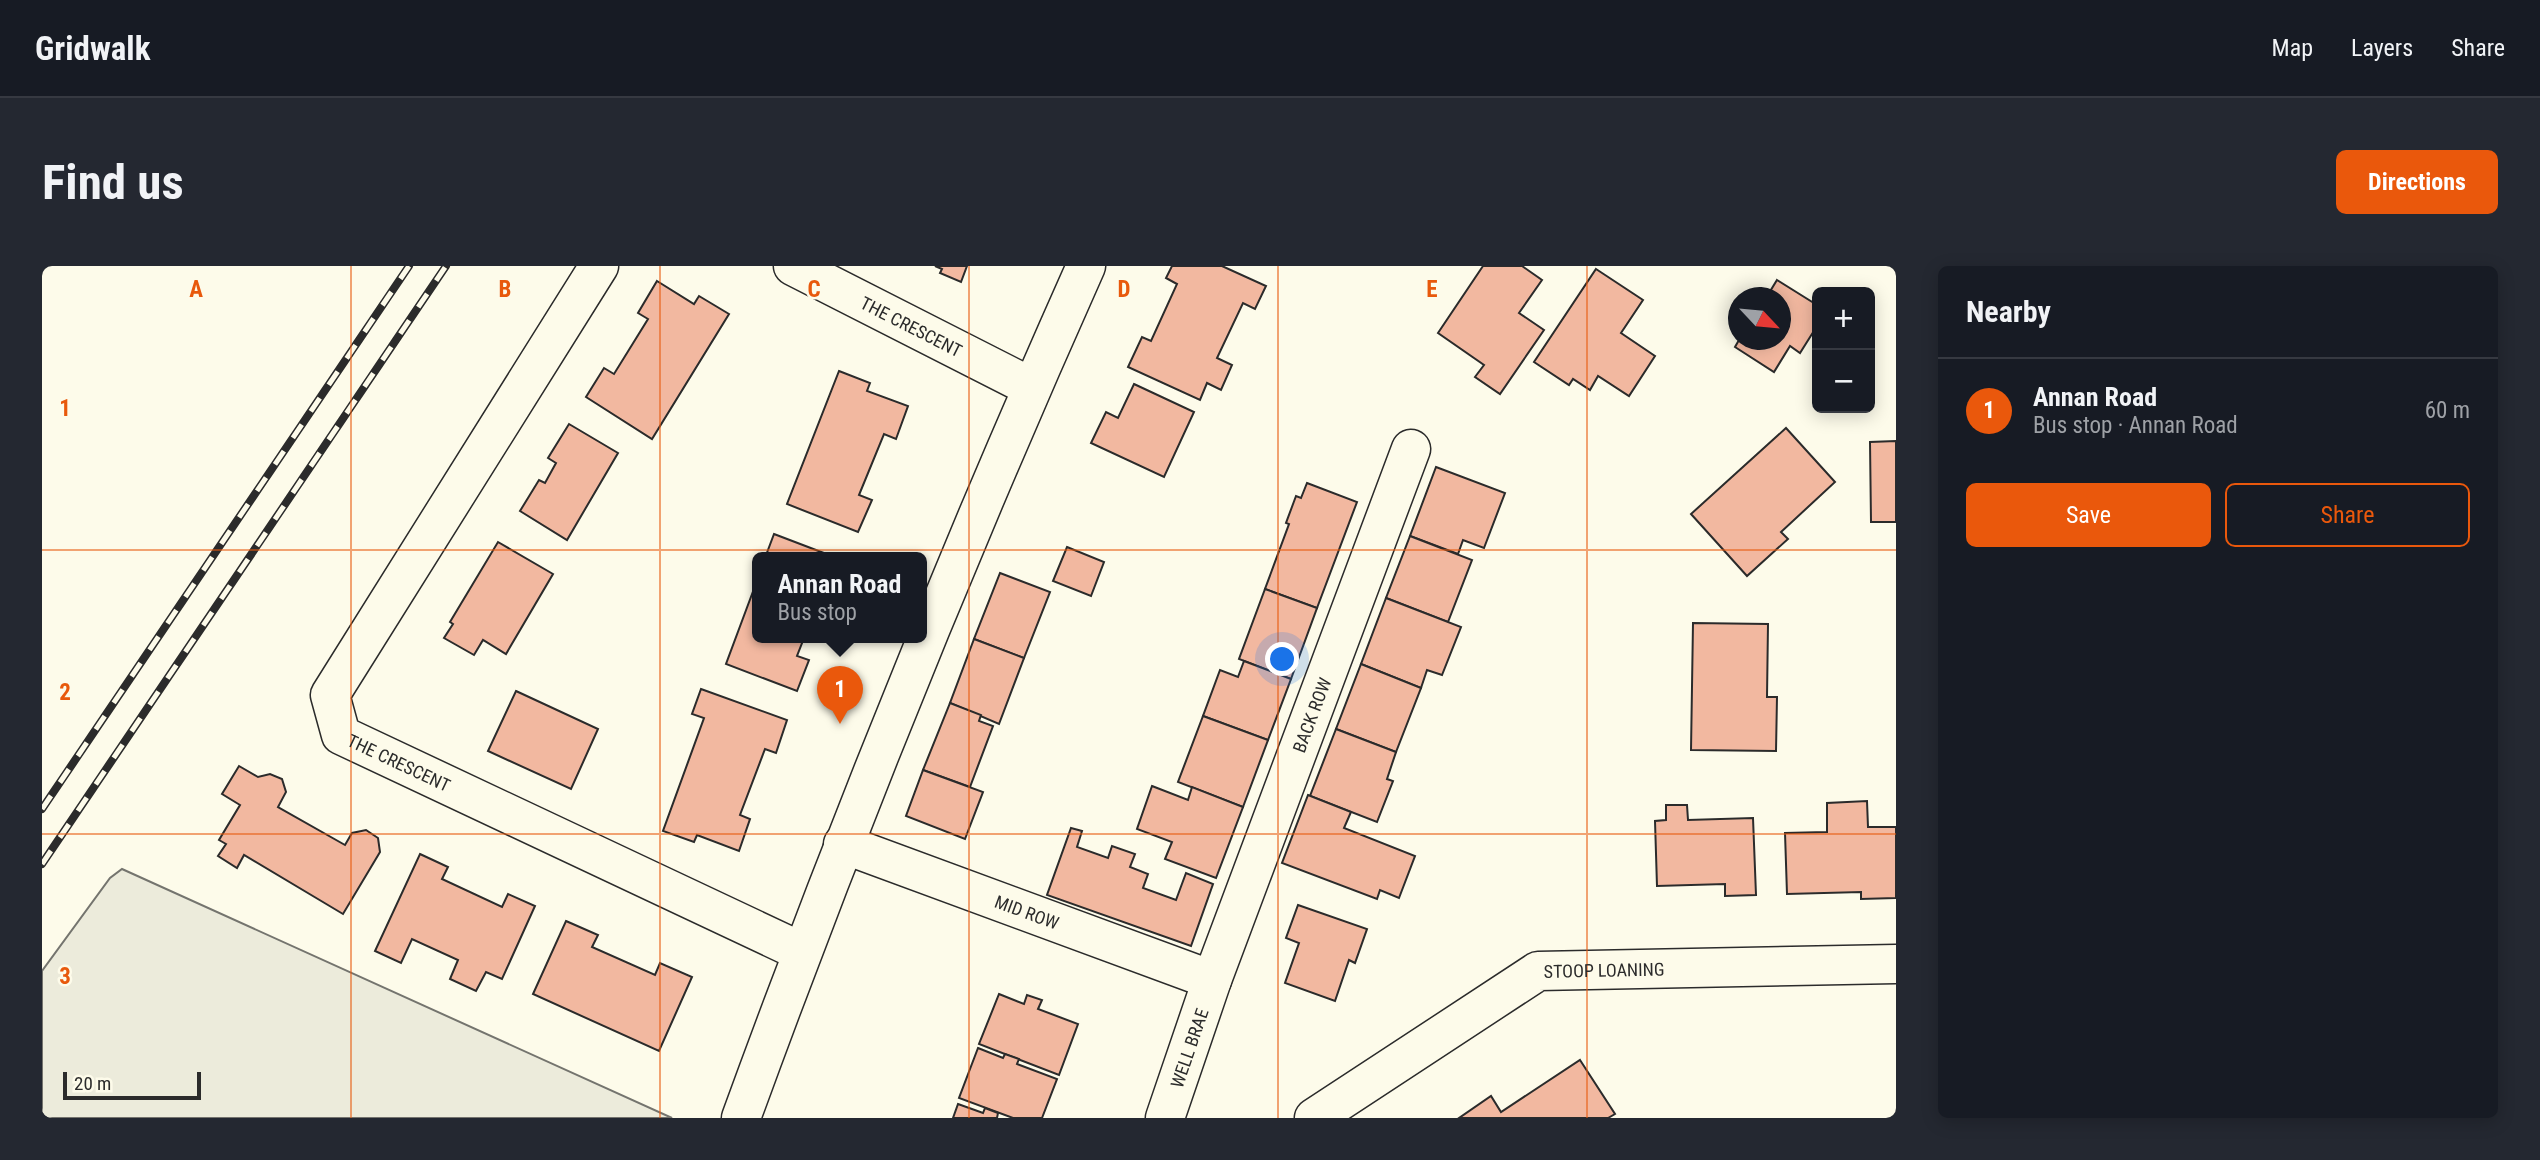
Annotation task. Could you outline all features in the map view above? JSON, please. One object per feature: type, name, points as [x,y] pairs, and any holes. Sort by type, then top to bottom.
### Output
[{"type":"street","name":"THE CRESCENT","points":[[599,266],[330,695],[341,735],[802,952]]},
{"type":"street","name":"THE CRESCENT","points":[[793,266],[1031,387]]},
{"type":"street","points":[[927,640],[1031,387],[1086,266]]},
{"type":"street","name":"BACK ROW","points":[[1212,980],[1411,449]]},
{"type":"street","points":[[741,1118],[843,844],[926,643]]},
{"type":"street","name":"MID ROW","points":[[843,844],[1212,980]]},
{"type":"street","name":"STOOP LOANING","points":[[1314,1118],[1538,971],[1896,964]]},
{"type":"street","name":"WELL BRAE","points":[[1165,1118],[1212,980]]},
{"type":"shaded area","points":[[122,869],[672,1118],[42,1118],[42,971],[110,878]]},
{"type":"building","points":[[935,266],[967,266],[961,282],[940,273],[942,269]]},
{"type":"building","points":[[1172,266],[1222,266],[1266,286],[1255,309],[1243,303],[1217,358],[1232,365],[1221,390],[1207,383],[1200,400],[1128,367],[1142,337],[1151,341],[1177,284],[1166,278]]},
{"type":"building","points":[[1483,266],[1522,266],[1542,280],[1519,313],[1544,330],[1500,394],[1475,377],[1484,365],[1438,333]]},
{"type":"building","points":[[1596,269],[1643,300],[1621,333],[1655,356],[1629,396],[1598,376],[1590,390],[1573,379],[1569,385],[1534,362]]},
{"type":"building","points":[[1777,280],[1788,287],[1773,287]]},
{"type":"building","points":[[657,281],[694,304],[699,296],[729,314],[652,439],[586,397],[604,368],[614,374],[648,319],[638,313]]},
{"type":"building","points":[[1791,289],[1812,302],[1812,334],[1800,353],[1791,347]]},
{"type":"building","points":[[1740,350],[1788,350],[1774,372]]},
{"type":"building","points":[[839,371],[870,383],[867,391],[908,406],[896,439],[884,434],[859,495],[872,500],[858,532],[787,504]]},
{"type":"building","points":[[1134,384],[1194,412],[1164,477],[1091,443],[1106,412],[1118,418]]},
{"type":"building","points":[[569,424],[618,453],[567,540],[520,511],[539,480],[545,483],[556,463],[548,458]]},
{"type":"building","points":[[1786,428],[1835,482],[1781,532],[1788,539],[1747,576],[1691,514]]},
{"type":"building","points":[[1896,441],[1896,522],[1871,522],[1870,442]]},
{"type":"building","points":[[1436,467],[1505,493],[1484,548],[1463,540],[1458,554],[1410,536]]},
{"type":"building","points":[[1307,483],[1357,502],[1317,608],[1265,589],[1289,524],[1286,523],[1296,496],[1301,498]]},
{"type":"building","points":[[774,534],[821,552],[767,552]]},
{"type":"building","points":[[1410,536],[1472,560],[1448,622],[1386,598]]},
{"type":"building","points":[[498,542],[553,574],[506,654],[483,640],[474,655],[444,638],[453,624],[450,622]]},
{"type":"building","points":[[1067,547],[1104,562],[1091,596],[1053,581]]},
{"type":"building","points":[[1000,573],[1050,592],[1024,658],[974,639]]},
{"type":"building","points":[[1265,589],[1317,608],[1291,679],[1239,659]]},
{"type":"building","points":[[752,594],[752,643],[802,643],[797,656],[809,660],[797,691],[726,664]]},
{"type":"building","points":[[1386,598],[1461,627],[1442,675],[1427,670],[1421,688],[1361,664]]},
{"type":"building","points":[[1693,623],[1768,624],[1767,697],[1777,697],[1776,751],[1691,750]]},
{"type":"building","points":[[974,639],[1024,658],[999,724],[950,703]]},
{"type":"building","points":[[1244,661],[1291,679],[1268,740],[1203,716],[1220,670],[1238,677]]},
{"type":"building","points":[[1361,664],[1421,688],[1396,752],[1336,729]]},
{"type":"building","points":[[701,689],[787,720],[776,753],[765,749],[740,815],[750,819],[739,851],[697,835],[694,842],[663,831],[704,718],[692,714]]},
{"type":"building","points":[[516,691],[598,729],[571,789],[488,751]]},
{"type":"building","points":[[950,703],[981,715],[979,721],[993,726],[970,787],[923,770]]},
{"type":"building","points":[[1203,716],[1268,740],[1243,807],[1178,782]]},
{"type":"building","points":[[1336,729],[1396,752],[1387,779],[1393,781],[1377,822],[1310,796]]},
{"type":"building","points":[[239,766],[258,777],[270,774],[282,779],[286,792],[278,807],[345,845],[352,833],[366,830],[378,838],[380,852],[343,914],[244,855],[237,868],[218,856],[226,844],[219,840],[240,805],[222,794]]},
{"type":"building","points":[[923,770],[983,792],[965,839],[906,816]]},
{"type":"building","points":[[1152,786],[1188,800],[1192,787],[1243,807],[1216,878],[1165,859],[1172,842],[1137,829]]},
{"type":"building","points":[[1308,795],[1351,812],[1344,828],[1415,856],[1399,898],[1380,890],[1377,899],[1282,863]]},
{"type":"building","points":[[1867,801],[1868,827],[1896,827],[1896,898],[1861,899],[1861,892],[1787,894],[1785,833],[1827,832],[1827,803]]},
{"type":"building","points":[[1666,805],[1687,805],[1688,820],[1753,818],[1756,895],[1725,896],[1725,884],[1657,886],[1655,821],[1666,820]]},
{"type":"building","points":[[1071,828],[1082,831],[1077,847],[1108,858],[1112,846],[1135,854],[1130,867],[1148,874],[1143,888],[1176,900],[1186,873],[1213,884],[1191,946],[1047,895]]},
{"type":"building","points":[[420,854],[448,867],[442,879],[502,907],[508,894],[535,906],[502,979],[486,972],[476,991],[450,979],[458,960],[412,939],[401,963],[375,951]]},
{"type":"building","points":[[1298,905],[1367,929],[1355,963],[1349,960],[1335,1001],[1285,983],[1299,943],[1286,938]]},
{"type":"building","points":[[566,921],[598,935],[592,947],[655,975],[660,963],[692,977],[659,1051],[533,994]]},
{"type":"building","points":[[999,994],[1024,1004],[1027,995],[1042,1000],[1038,1009],[1078,1024],[1059,1075],[979,1044]]},
{"type":"building","points":[[978,1048],[1003,1058],[1005,1054],[1019,1059],[1017,1064],[1057,1079],[1042,1118],[1013,1118],[959,1098]]},
{"type":"building","points":[[1580,1060],[1615,1114],[1608,1118],[1459,1118],[1491,1096],[1501,1112]]},
{"type":"building","points":[[958,1104],[983,1113],[985,1108],[998,1113],[997,1118],[953,1118]]},
{"type":"railway","points":[[42,809],[409,266]]},
{"type":"railway","points":[[42,864],[446,266]]},
{"type":"place","name":"Annan Road","points":[[840,724]]}]
